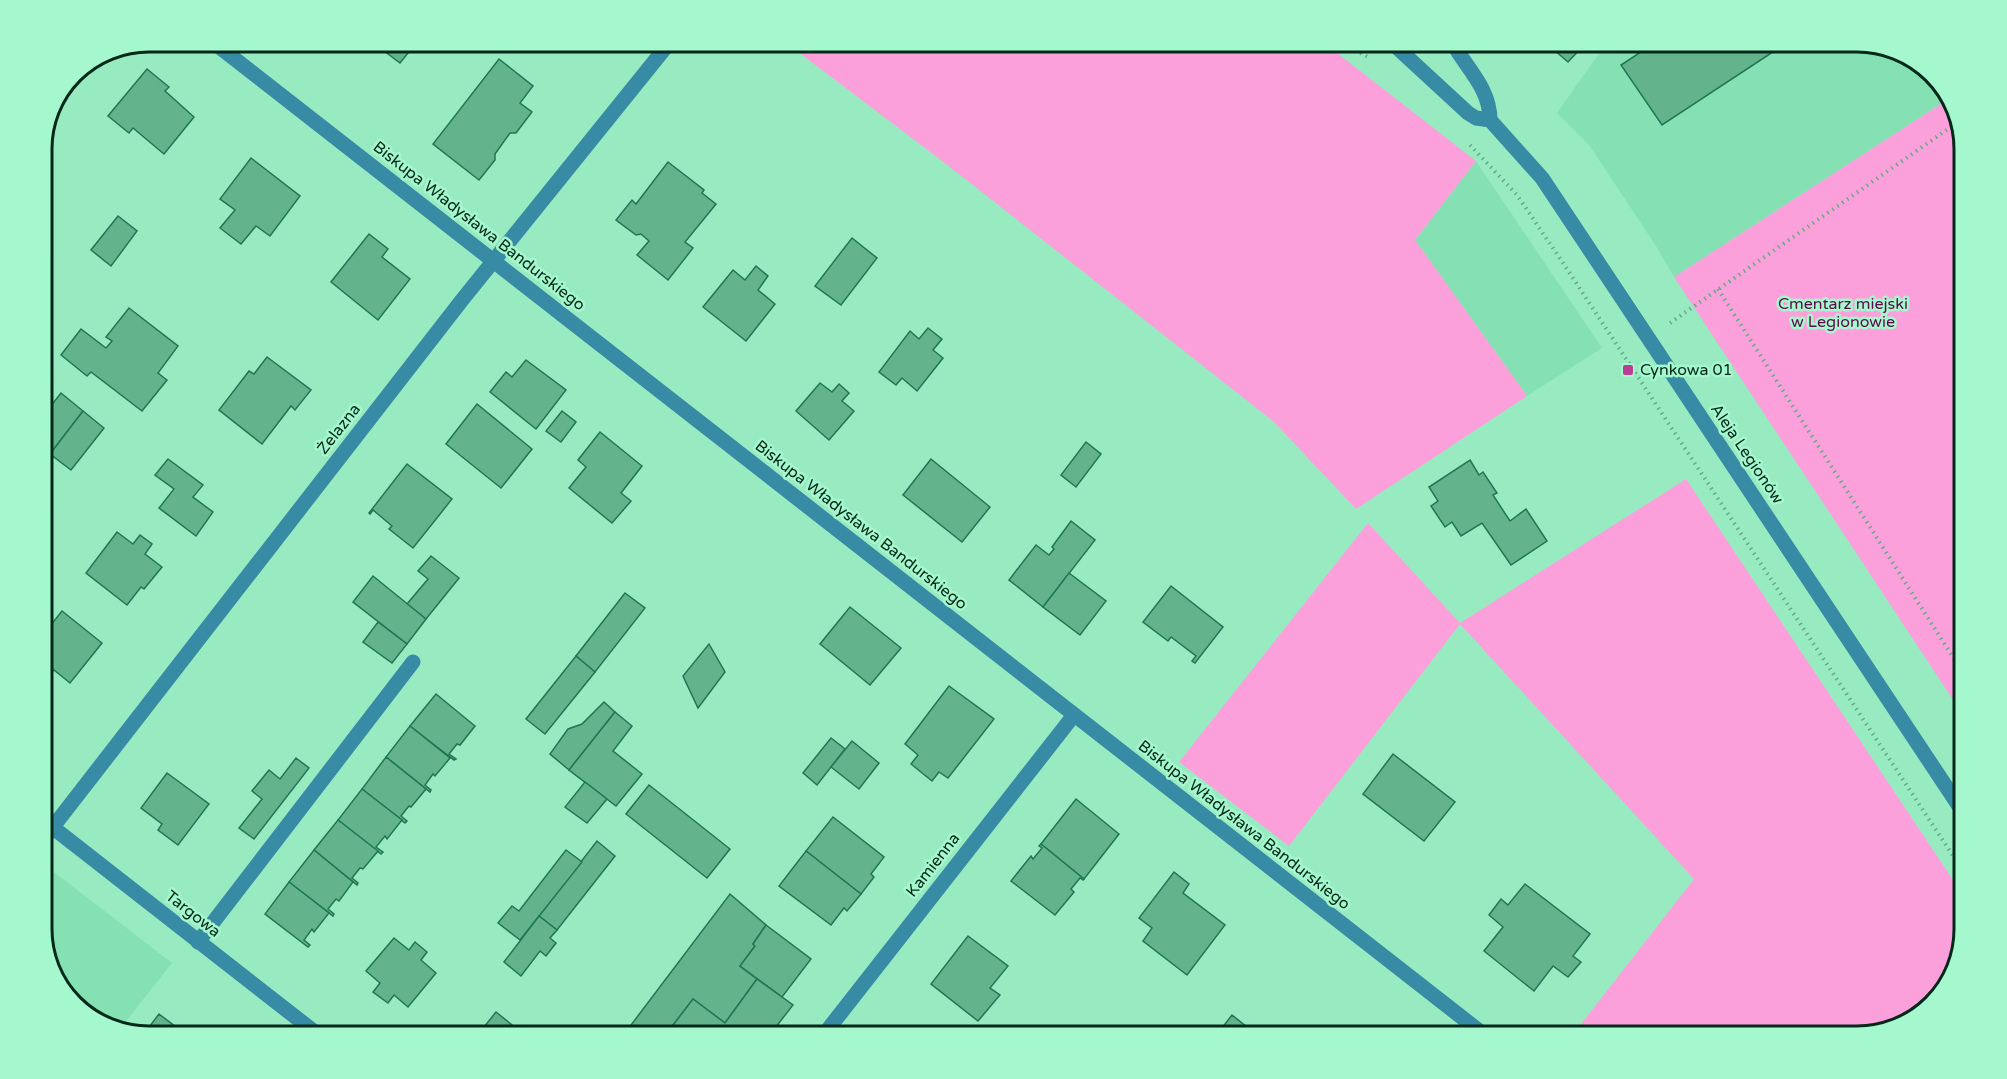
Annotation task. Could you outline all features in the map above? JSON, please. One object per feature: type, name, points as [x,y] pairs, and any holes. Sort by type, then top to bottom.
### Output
[{"type":"street","name":"Biskupa Władysława Bandurskiego","points":[[226,52],[1474,1027]]},
{"type":"street","name":"Żelazna","points":[[53,818],[462,300],[662,52]]},
{"type":"street","name":"Aleja Legionów","points":[[1403,52],[1468,113],[1476,118],[1490,120],[1542,178],[1954,798]]},
{"type":"street","name":"Aleja Legionów","points":[[1458,52],[1481,84],[1490,107],[1490,120]]},
{"type":"street","points":[[198,942],[413,662]]},
{"type":"street","name":"Kamienna","points":[[830,1027],[1074,715]]},
{"type":"street","name":"Targowa","points":[[53,828],[308,1027]]},
{"type":"path","points":[[1361,52],[1378,60]]},
{"type":"path","points":[[1670,323],[1952,127]]},
{"type":"path","points":[[1463,138],[1494,169],[1523,204],[1954,857]]},
{"type":"path","points":[[1718,289],[1954,659]]},
{"type":"shaded area","points":[[1600,52],[1857,52],[1876,54],[1911,69],[1930,86],[1942,103],[1674,277],[1589,145],[1557,113]]},
{"type":"shaded area","points":[[1476,161],[1602,348],[1527,396],[1415,240]]},
{"type":"shaded area","points":[[53,873],[172,963],[125,1023],[107,1016],[86,1002],[69,983],[63,972],[54,948]]},
{"type":"green space","points":[[798,52],[1336,52],[1476,161],[1415,240],[1527,396],[1356,509],[1273,421],[950,167]]},
{"type":"green space","name":"Cmentarz miejski w Legionowie","points":[[1942,103],[1953,131],[1954,144],[1954,701],[1674,277]]},
{"type":"green space","points":[[1686,479],[1954,881],[1954,942],[1938,983],[1926,998],[1906,1013],[1870,1026],[1579,1027],[1694,879],[1460,624],[1289,846],[1179,762],[1368,523],[1460,623]]},
{"type":"building","points":[[385,52],[409,52],[400,63]]},
{"type":"building","points":[[1556,52],[1578,52],[1568,62]]},
{"type":"building","points":[[1641,52],[1773,52],[1662,125],[1621,65]]},
{"type":"building","points":[[499,59],[533,86],[520,103],[532,112],[516,133],[510,133],[495,154],[495,160],[479,180],[433,144]]},
{"type":"building","points":[[147,69],[169,87],[165,91],[194,117],[164,154],[133,128],[129,133],[108,116]]},
{"type":"building","points":[[251,158],[300,196],[270,236],[256,226],[241,244],[220,228],[235,210],[220,199]]},
{"type":"building","points":[[668,162],[704,190],[702,193],[716,204],[685,242],[693,248],[668,280],[637,255],[649,241],[641,234],[636,235],[616,220],[632,200],[636,204]]},
{"type":"building","points":[[118,216],[137,231],[111,266],[91,250]]},
{"type":"building","points":[[369,234],[388,249],[382,257],[410,279],[378,320],[331,282]]},
{"type":"building","points":[[852,238],[877,258],[841,305],[815,286]]},
{"type":"building","points":[[756,266],[768,276],[758,290],[775,304],[746,341],[703,307],[733,270],[745,280]]},
{"type":"building","points":[[129,308],[178,346],[158,373],[167,380],[142,411],[91,372],[87,376],[61,355],[81,329],[106,348],[112,341],[106,337]]},
{"type":"building","points":[[928,328],[942,339],[933,350],[943,358],[917,391],[902,378],[896,385],[879,372],[910,331],[919,339]]},
{"type":"building","points":[[267,357],[311,390],[295,410],[291,406],[262,444],[219,410],[249,371],[254,374]]},
{"type":"building","points":[[526,360],[566,390],[536,429],[490,392],[506,372],[512,377]]},
{"type":"building","points":[[820,383],[832,392],[839,384],[849,393],[842,401],[854,411],[829,440],[796,411]]},
{"type":"building","points":[[61,393],[83,411],[53,450],[53,403]]},
{"type":"building","points":[[477,404],[532,449],[501,488],[446,444]]},
{"type":"building","points":[[83,411],[104,428],[71,470],[53,456],[53,450]]},
{"type":"building","points":[[562,411],[576,422],[561,442],[546,431]]},
{"type":"building","points":[[600,432],[642,466],[621,493],[631,501],[612,523],[569,488],[586,467],[578,460]]},
{"type":"building","points":[[1086,442],[1101,454],[1076,487],[1061,475]]},
{"type":"building","points":[[168,459],[203,485],[193,497],[213,512],[196,536],[159,508],[174,489],[155,475]]},
{"type":"building","points":[[931,459],[990,507],[962,542],[903,495]]},
{"type":"building","points":[[1470,460],[1479,475],[1483,472],[1497,493],[1493,495],[1510,521],[1526,509],[1547,541],[1511,565],[1482,523],[1461,536],[1452,522],[1445,527],[1431,506],[1438,501],[1429,487]]},
{"type":"building","points":[[407,464],[452,499],[413,548],[389,529],[392,526],[373,510],[369,513]]},
{"type":"building","points":[[1071,521],[1095,540],[1043,607],[1009,580],[1036,545],[1049,555],[1054,549],[1052,547]]},
{"type":"building","points":[[117,532],[133,544],[140,535],[152,544],[145,554],[162,567],[144,589],[141,587],[127,605],[86,573]]},
{"type":"building","points":[[431,556],[459,578],[426,619],[407,604],[428,579],[418,571]]},
{"type":"building","points":[[1069,573],[1106,601],[1080,635],[1043,607]]},
{"type":"building","points":[[373,576],[426,619],[407,644],[353,602]]},
{"type":"building","points":[[1171,586],[1223,627],[1195,663],[1192,661],[1196,656],[1171,637],[1168,641],[1143,622]]},
{"type":"building","points":[[625,593],[645,608],[595,672],[576,656]]},
{"type":"building","points":[[850,607],[901,648],[870,685],[820,644]]},
{"type":"building","points":[[62,611],[102,643],[70,683],[53,671],[53,622]]},
{"type":"building","points":[[378,622],[407,644],[392,663],[363,642]]},
{"type":"building","points":[[709,644],[725,672],[698,708],[683,676]]},
{"type":"building","points":[[576,656],[595,672],[545,734],[526,719]]},
{"type":"building","points":[[949,686],[994,719],[948,778],[939,772],[932,781],[911,764],[918,755],[905,744]]},
{"type":"building","points":[[436,694],[475,726],[460,745],[457,744],[449,754],[456,759],[454,760],[410,726]]},
{"type":"building","points":[[604,702],[615,712],[569,770],[550,754],[568,729],[582,724]]},
{"type":"building","points":[[615,712],[632,726],[613,751],[642,774],[616,806],[569,770]]},
{"type":"building","points":[[410,726],[450,758],[425,785],[431,790],[430,792],[386,757]]},
{"type":"building","points":[[831,738],[845,749],[817,785],[803,773]]},
{"type":"building","points":[[852,741],[879,763],[859,789],[831,767]]},
{"type":"building","points":[[1393,754],[1455,802],[1424,841],[1363,794]]},
{"type":"building","points":[[386,757],[426,789],[401,816],[407,821],[405,823],[362,789]]},
{"type":"building","points":[[296,758],[309,768],[254,839],[239,828],[262,799],[252,791],[269,770],[280,779]]},
{"type":"building","points":[[167,773],[209,804],[178,845],[158,830],[162,824],[141,808]]},
{"type":"building","points":[[585,782],[607,799],[587,823],[565,807]]},
{"type":"building","points":[[649,785],[730,849],[707,878],[626,814]]},
{"type":"building","points":[[362,789],[402,820],[387,839],[385,836],[376,847],[383,852],[381,854],[338,820]]},
{"type":"building","points":[[1076,799],[1119,834],[1084,879],[1041,844]]},
{"type":"building","points":[[833,817],[884,857],[871,874],[874,877],[861,894],[806,851]]},
{"type":"building","points":[[338,820],[378,851],[352,878],[358,883],[357,885],[314,850]]},
{"type":"building","points":[[597,841],[615,856],[557,930],[539,916]]},
{"type":"building","points":[[1041,844],[1084,879],[1080,878],[1071,889],[1074,892],[1055,915],[1011,881],[1031,856],[1033,859],[1042,848],[1039,846]]},
{"type":"building","points":[[314,850],[353,882],[339,901],[336,899],[328,909],[334,914],[333,916],[289,882]]},
{"type":"building","points":[[566,850],[582,862],[520,940],[498,923],[512,906],[519,911]]},
{"type":"building","points":[[806,851],[861,894],[847,911],[844,908],[831,925],[779,886]]},
{"type":"building","points":[[1174,872],[1189,884],[1183,893],[1225,925],[1187,975],[1143,941],[1152,928],[1139,918]]},
{"type":"building","points":[[289,882],[329,913],[314,932],[312,929],[304,940],[310,945],[308,947],[265,914]]},
{"type":"building","points":[[1525,884],[1590,934],[1573,956],[1581,962],[1568,977],[1553,966],[1534,991],[1484,951],[1503,927],[1489,915],[1501,899],[1508,905]]},
{"type":"building","points":[[730,894],[766,925],[753,944],[755,946],[740,966],[757,979],[725,1023],[693,999],[672,1027],[630,1027]]},
{"type":"building","points":[[539,916],[557,930],[550,938],[556,943],[546,956],[540,951],[521,976],[504,962]]},
{"type":"building","points":[[766,925],[811,959],[782,997],[740,966],[755,946],[753,944]]},
{"type":"building","points":[[968,936],[1008,966],[990,988],[1000,995],[978,1021],[931,984]]},
{"type":"building","points":[[394,938],[409,950],[415,942],[427,952],[421,960],[436,973],[408,1007],[394,995],[388,1003],[373,992],[380,983],[366,971]]},
{"type":"building","points":[[757,979],[793,1005],[776,1027],[672,1027],[693,999],[725,1023]]},
{"type":"building","points":[[496,1012],[515,1027],[484,1027]]},
{"type":"building","points":[[159,1014],[176,1027],[150,1027]]},
{"type":"building","points":[[1232,1015],[1247,1027],[1223,1027]]},
{"type":"place","name":"Cynkowa 01","points":[[1628,370]]}]
